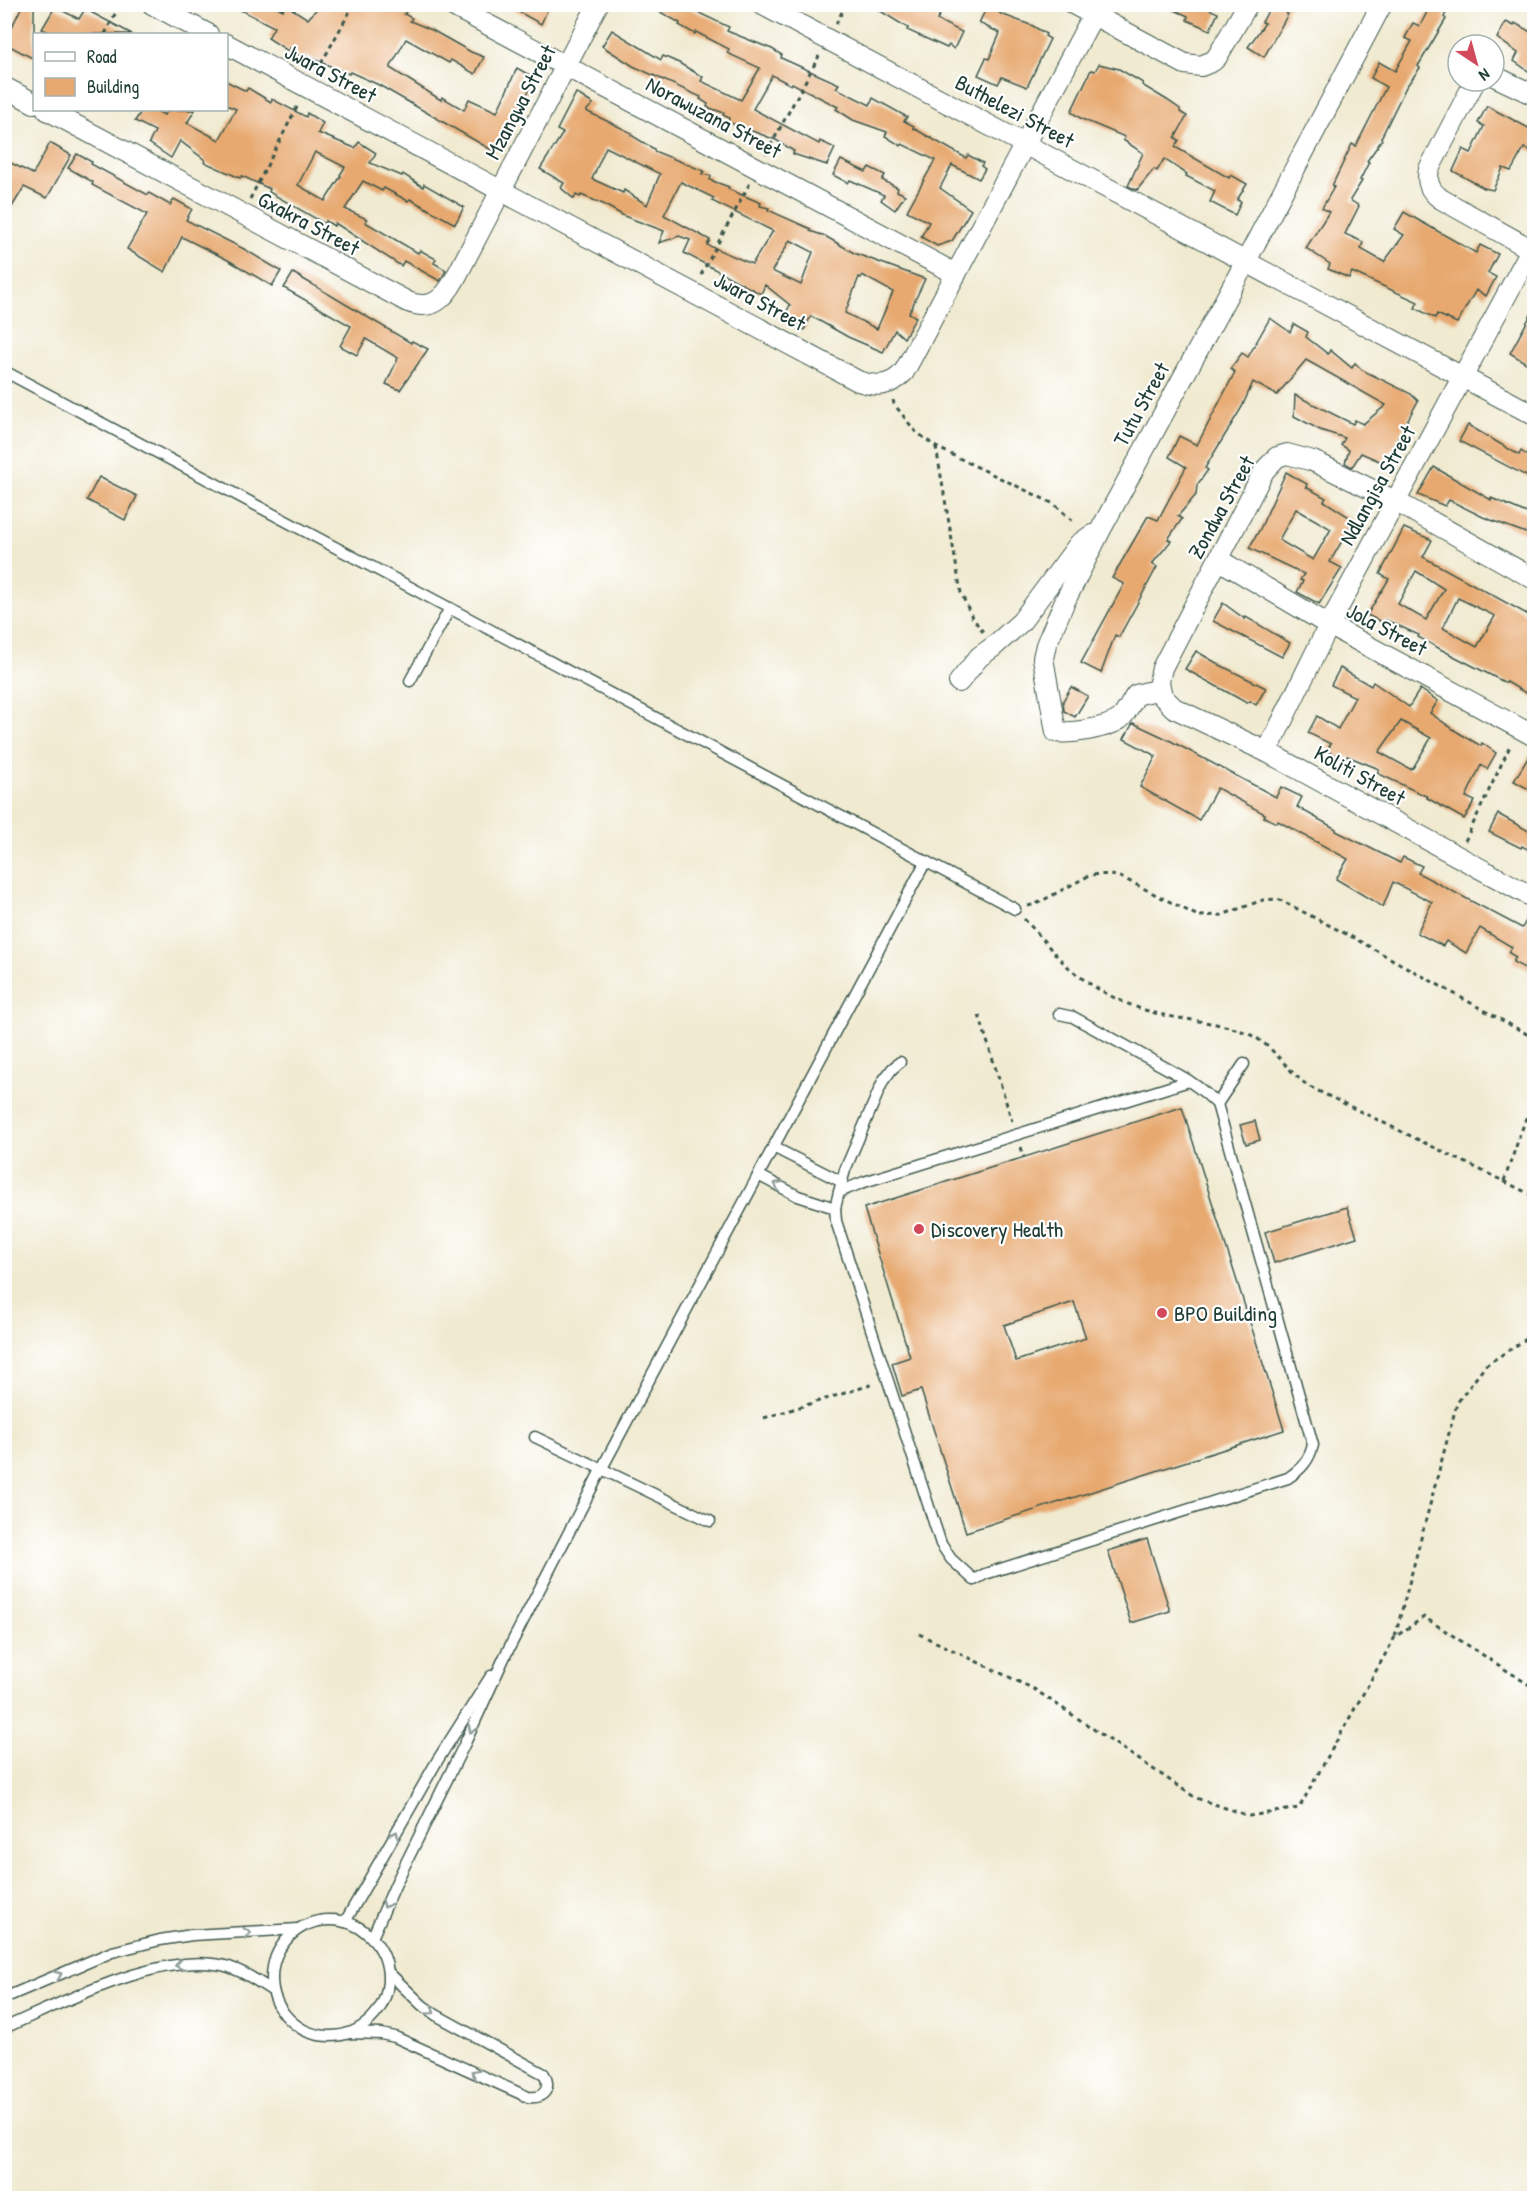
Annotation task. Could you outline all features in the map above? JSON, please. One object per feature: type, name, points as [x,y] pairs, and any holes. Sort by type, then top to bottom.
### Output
[{"type":"street","points":[[152,4],[206,33]]},
{"type":"street","name":"Norawuzana Street","points":[[449,4],[956,274]]},
{"type":"street","name":"Mzangwa Street","points":[[501,190],[598,4]]},
{"type":"street","name":"Buthelezi Street","points":[[760,4],[1534,415]]},
{"type":"street","points":[[1073,4],[1096,10],[1185,64],[1201,66],[1217,57],[1248,4]]},
{"type":"street","name":"Tutu Street","points":[[1161,692],[1136,695],[1122,717],[1113,723],[1065,733],[1056,732],[1043,658],[1046,645],[1094,534],[1245,263],[1382,4]]},
{"type":"street","points":[[890,383],[904,372],[1096,10]]},
{"type":"street","name":"Jwara Street","points":[[228,46],[858,381],[880,386],[890,383]]},
{"type":"street","points":[[1506,82],[1534,95]]},
{"type":"street","points":[[4,87],[33,102]]},
{"type":"street","points":[[1469,93],[1429,169],[1428,183],[1431,190],[1441,199],[1534,248]]},
{"type":"street","name":"Gxakra Street","points":[[49,111],[408,302],[426,306],[449,291],[501,190]]},
{"type":"street","name":"Ndlangisa Street","points":[[1267,752],[1329,626],[1395,501],[1534,248]]},
{"type":"street","name":"Zondwa Street","points":[[1161,692],[1159,682],[1162,668],[1264,471],[1277,457],[1287,454],[1313,461],[1395,501]]},
{"type":"street","points":[[1395,501],[1534,579]]},
{"type":"street","points":[[959,682],[979,657],[1021,622],[1079,544],[1094,534]]},
{"type":"street","name":"Jola Street","points":[[1219,560],[1329,626],[1527,732]]},
{"type":"street","name":"Koliti Street","points":[[1161,692],[1174,708],[1267,752],[1534,898]]},
{"type":"lane","points":[[4,371],[1015,909]]},
{"type":"lane","points":[[410,681],[450,608]]},
{"type":"lane","points":[[372,1938],[505,1656],[601,1470],[926,861]]},
{"type":"lane","points":[[900,1062],[883,1081],[834,1208],[886,1380],[941,1544],[951,1559],[974,1580],[996,1570],[1288,1478],[1301,1470],[1310,1456],[1313,1445],[1217,1104],[1189,1081],[1073,1017],[1059,1014]]},
{"type":"lane","points":[[1217,1104],[1244,1064]]},
{"type":"lane","points":[[773,1147],[841,1187],[864,1182],[1189,1081]]},
{"type":"lane","points":[[758,1175],[798,1196],[834,1208]]},
{"type":"lane","points":[[535,1437],[710,1521]]},
{"type":"lane","points":[[345,1922],[437,1761],[505,1656]]},
{"type":"lane","points":[[4,1998],[112,1952],[160,1940],[192,1935],[298,1929],[321,1920],[345,1922],[360,1928],[372,1938],[383,1954],[388,1972],[386,1992],[379,2009],[366,2024],[348,2033]]},
{"type":"lane","points":[[298,1929],[285,1941],[275,1956],[271,1974],[273,1991],[280,2009],[293,2024],[310,2033],[329,2036],[348,2033],[381,2034],[395,2037],[528,2097],[536,2098],[543,2095],[548,2088],[548,2081],[544,2074],[436,2015],[422,2005],[388,1972]]},
{"type":"lane","points":[[4,2028],[115,1980],[151,1970],[191,1964],[228,1966],[273,1991]]},
{"type":"path","points":[[106,33],[120,4]]},
{"type":"path","points":[[242,214],[307,88],[354,4]]},
{"type":"path","points":[[692,292],[846,4]]},
{"type":"path","points":[[890,383],[894,404],[915,431],[936,447],[1054,504],[1094,534]]},
{"type":"path","points":[[936,447],[961,593],[972,617],[993,647]]},
{"type":"path","points":[[1458,855],[1527,732],[1534,700]]},
{"type":"path","points":[[1534,1038],[1352,937],[1278,899],[1263,900],[1222,915],[1198,916],[1114,874],[1100,874],[1090,875],[1036,904],[1015,909],[1061,961],[1084,980],[1113,996],[1153,1012],[1210,1022],[1250,1034],[1272,1049],[1310,1087],[1534,1196]]},
{"type":"path","points":[[979,1015],[1024,1157]]},
{"type":"path","points":[[1504,1181],[1534,1095]]},
{"type":"path","points":[[918,1634],[1034,1689],[1196,1798],[1249,1816],[1299,1808],[1395,1637],[1457,1403],[1486,1365],[1534,1334]]},
{"type":"path","points":[[764,1419],[886,1380]]},
{"type":"path","points":[[1395,1637],[1424,1617],[1534,1688]]},
{"type":"building","points":[[23,4],[34,4],[33,58],[4,43]]},
{"type":"building","points":[[229,4],[271,4],[283,10],[286,5],[308,19],[321,4],[336,10],[340,4],[389,4],[406,12],[404,14],[412,18],[410,21],[484,57],[475,74],[451,60],[449,63],[406,39],[390,68],[441,100],[442,97],[464,110],[469,99],[497,112],[517,68],[535,78],[523,106],[495,152],[379,85],[304,55],[302,59],[290,48],[288,51],[268,38],[274,27]]},
{"type":"building","points":[[504,4],[550,4],[541,24]]},
{"type":"building","points":[[646,4],[680,4],[729,27],[727,31],[772,49],[782,55],[781,58],[839,84],[836,88],[870,105],[873,98],[907,117],[904,121],[914,126],[913,128],[966,158],[968,155],[983,163],[981,166],[985,169],[979,179],[952,165],[940,188],[971,210],[952,241],[937,246],[921,237],[929,222],[907,211],[935,160],[902,144],[901,146],[885,136],[887,132],[853,120],[836,109],[838,107],[772,75],[753,109],[819,144],[820,141],[835,148],[827,165],[793,154],[794,151],[776,140],[728,122],[729,118],[723,115],[724,113],[707,107],[708,104],[700,99],[701,97],[633,66],[602,46],[612,30],[661,60],[663,56],[679,63],[703,77],[701,81],[741,100],[760,68],[727,53],[729,49],[696,32],[695,34]]},
{"type":"building","points":[[869,4],[945,4],[937,20],[962,32],[954,49],[949,45],[947,48],[907,30],[908,28]]},
{"type":"building","points":[[1161,4],[1198,4],[1218,13],[1210,30],[1187,20],[1188,16]]},
{"type":"building","points":[[1272,4],[1291,4],[1286,13],[1288,14],[1264,57],[1248,47],[1265,23],[1262,22]]},
{"type":"building","points":[[1431,4],[1447,11],[1444,17],[1446,19],[1418,66],[1420,68],[1406,87],[1382,140],[1367,161],[1369,162],[1360,180],[1362,181],[1350,200],[1359,206],[1345,234],[1363,242],[1361,249],[1384,262],[1404,235],[1394,229],[1404,212],[1476,253],[1480,245],[1498,254],[1488,273],[1496,277],[1486,296],[1476,290],[1457,323],[1437,314],[1435,318],[1415,308],[1418,302],[1352,272],[1349,278],[1328,269],[1330,264],[1306,248],[1329,212],[1322,208],[1334,187],[1332,186],[1352,144],[1356,146],[1386,87],[1371,78],[1379,62],[1395,71],[1412,41],[1405,38],[1413,23],[1420,26]]},
{"type":"building","points":[[988,5],[1001,14],[1033,26],[1050,39],[1027,87],[1002,77],[998,84],[978,75],[986,58],[989,59],[1000,33],[979,23]]},
{"type":"building","points":[[55,7],[79,19],[85,9],[130,33],[51,33],[42,29]]},
{"type":"building","points":[[1506,22],[1514,26],[1515,23],[1534,34],[1534,75],[1514,61],[1518,53],[1506,44],[1506,33],[1500,33]]},
{"type":"building","points":[[1099,64],[1119,69],[1143,83],[1142,85],[1167,100],[1187,116],[1175,138],[1179,140],[1175,147],[1229,178],[1231,175],[1247,184],[1237,200],[1241,202],[1235,215],[1210,202],[1215,191],[1186,176],[1187,174],[1164,159],[1157,171],[1154,169],[1137,190],[1128,186],[1143,153],[1123,140],[1125,137],[1071,112],[1091,70],[1095,71]]},
{"type":"building","points":[[228,82],[246,91],[248,88],[271,102],[272,99],[306,117],[307,113],[323,123],[318,133],[355,148],[359,142],[376,153],[370,163],[402,176],[403,174],[423,187],[424,184],[464,207],[455,224],[410,199],[408,201],[384,188],[382,191],[363,181],[345,209],[367,219],[365,222],[418,253],[420,250],[436,259],[434,263],[446,270],[440,281],[404,261],[401,266],[335,223],[334,226],[326,221],[325,224],[269,192],[270,189],[204,162],[205,160],[180,141],[171,158],[149,143],[155,131],[135,121],[141,111],[157,111],[164,115],[168,111],[194,111],[187,123],[219,140],[236,109],[228,106]],"holes":[[[315,152],[345,167],[325,201],[298,185]]]},
{"type":"building","points":[[576,93],[593,104],[586,111],[632,133],[631,135],[654,151],[704,171],[702,174],[711,176],[710,180],[761,203],[760,206],[769,208],[768,210],[811,229],[810,231],[825,236],[854,253],[925,279],[909,313],[916,317],[904,338],[895,330],[883,352],[848,337],[811,316],[804,330],[799,325],[797,328],[783,319],[790,305],[765,285],[761,294],[684,253],[690,240],[679,236],[659,243],[664,231],[624,216],[581,195],[580,197],[576,195],[574,199],[561,188],[564,183],[540,169],[563,133],[557,130]],"holes":[[[606,147],[660,174],[647,205],[624,190],[623,193],[592,179]],[[681,182],[714,198],[712,201],[773,231],[752,264],[707,245],[710,240],[664,215]],[[790,240],[813,252],[801,285],[772,271]],[[862,275],[893,292],[877,329],[845,313],[859,277],[861,278]]]},
{"type":"building","points":[[1487,106],[1534,131],[1534,152],[1524,148],[1511,171],[1503,168],[1493,190],[1484,188],[1453,171],[1463,149],[1471,153],[1484,126],[1478,123]]},
{"type":"building","points":[[50,143],[71,155],[47,198],[24,187],[4,220],[4,171],[9,162],[33,174]]},
{"type":"building","points":[[77,154],[148,195],[149,193],[170,205],[174,199],[192,209],[186,220],[244,249],[281,271],[272,286],[182,237],[165,272],[127,249],[147,214],[92,185],[93,182],[68,168]]},
{"type":"building","points":[[841,160],[866,172],[869,167],[885,175],[882,180],[898,188],[897,191],[905,195],[895,210],[881,200],[884,195],[850,180],[848,183],[833,175]]},
{"type":"building","points":[[293,273],[411,343],[412,341],[428,349],[400,390],[386,384],[398,358],[366,339],[357,355],[340,346],[351,326],[284,288]]},
{"type":"building","points":[[1534,309],[1534,368],[1510,353]]},
{"type":"building","points":[[1270,318],[1290,332],[1294,324],[1308,332],[1306,337],[1328,354],[1330,350],[1352,368],[1355,363],[1362,370],[1411,394],[1418,401],[1384,463],[1361,453],[1352,467],[1345,463],[1349,450],[1341,445],[1345,438],[1320,430],[1294,416],[1295,395],[1353,424],[1355,420],[1363,424],[1386,405],[1306,360],[1277,395],[1253,382],[1242,407],[1205,468],[1208,470],[1197,485],[1196,495],[1178,516],[1182,519],[1168,539],[1171,541],[1152,564],[1157,567],[1119,637],[1115,635],[1101,673],[1081,663],[1124,584],[1112,578],[1148,516],[1158,520],[1186,467],[1169,457],[1179,436],[1197,445],[1235,372],[1230,369],[1242,353],[1248,357]]},
{"type":"building","points":[[1468,425],[1519,455],[1521,451],[1534,460],[1534,480],[1459,441]]},
{"type":"building","points":[[1434,467],[1491,500],[1491,498],[1534,516],[1534,536],[1483,517],[1449,500],[1445,506],[1418,495]]},
{"type":"building","points":[[1286,472],[1307,484],[1306,487],[1326,498],[1324,501],[1354,520],[1330,562],[1342,568],[1319,604],[1297,592],[1304,574],[1249,548]],"holes":[[[1296,509],[1331,529],[1313,560],[1279,540]]]},
{"type":"building","points":[[99,477],[137,496],[125,520],[87,500]]},
{"type":"building","points":[[1404,528],[1432,540],[1423,557],[1534,618],[1534,698],[1418,637],[1419,635],[1386,620],[1384,623],[1367,615],[1389,579],[1380,574]],"holes":[[[1416,571],[1444,589],[1426,620],[1398,604]],[[1458,598],[1495,616],[1477,647],[1443,628]]]},
{"type":"building","points":[[1223,603],[1245,619],[1246,617],[1290,643],[1282,657],[1213,621]]},
{"type":"building","points":[[1196,651],[1266,688],[1256,705],[1250,701],[1247,703],[1185,669]]},
{"type":"building","points":[[1340,668],[1371,686],[1373,682],[1409,707],[1420,689],[1438,701],[1430,713],[1459,733],[1481,746],[1482,743],[1496,753],[1487,769],[1481,765],[1466,797],[1475,801],[1464,819],[1428,797],[1377,773],[1379,769],[1347,756],[1345,759],[1326,751],[1331,744],[1308,733],[1317,716],[1338,729],[1355,697],[1331,685]],"holes":[[[1401,721],[1431,738],[1413,768],[1410,769],[1379,752]]]},
{"type":"building","points":[[1071,687],[1088,696],[1075,717],[1064,711],[1063,701]]},
{"type":"building","points":[[1133,723],[1276,797],[1281,787],[1302,797],[1297,807],[1336,831],[1400,863],[1403,857],[1422,866],[1418,873],[1522,928],[1534,910],[1534,973],[1513,962],[1516,957],[1509,953],[1512,947],[1480,928],[1466,953],[1446,941],[1443,946],[1417,933],[1432,902],[1393,882],[1383,907],[1336,879],[1348,859],[1278,821],[1277,823],[1264,817],[1265,814],[1217,788],[1199,820],[1140,787],[1156,756],[1124,739]]},
{"type":"building","points":[[1534,748],[1534,792],[1514,781]]},
{"type":"building","points":[[1498,814],[1534,834],[1529,850],[1489,832]]},
{"type":"building","name":"BPO Building","points":[[1182,1107],[1284,1430],[966,1532],[921,1390],[902,1396],[892,1363],[910,1357],[864,1208]],"holes":[[[1074,1302],[1086,1338],[1016,1361],[1004,1325]]]},
{"type":"building","points":[[1255,1121],[1260,1140],[1246,1144],[1240,1125]]},
{"type":"building","points":[[1347,1207],[1357,1237],[1274,1263],[1265,1232]]},
{"type":"building","points":[[1147,1539],[1170,1611],[1131,1623],[1108,1551]]},
{"type":"place","name":"Discovery Health","points":[[919,1229]]},
{"type":"place","name":"BPO Building","points":[[1162,1313]]}]
